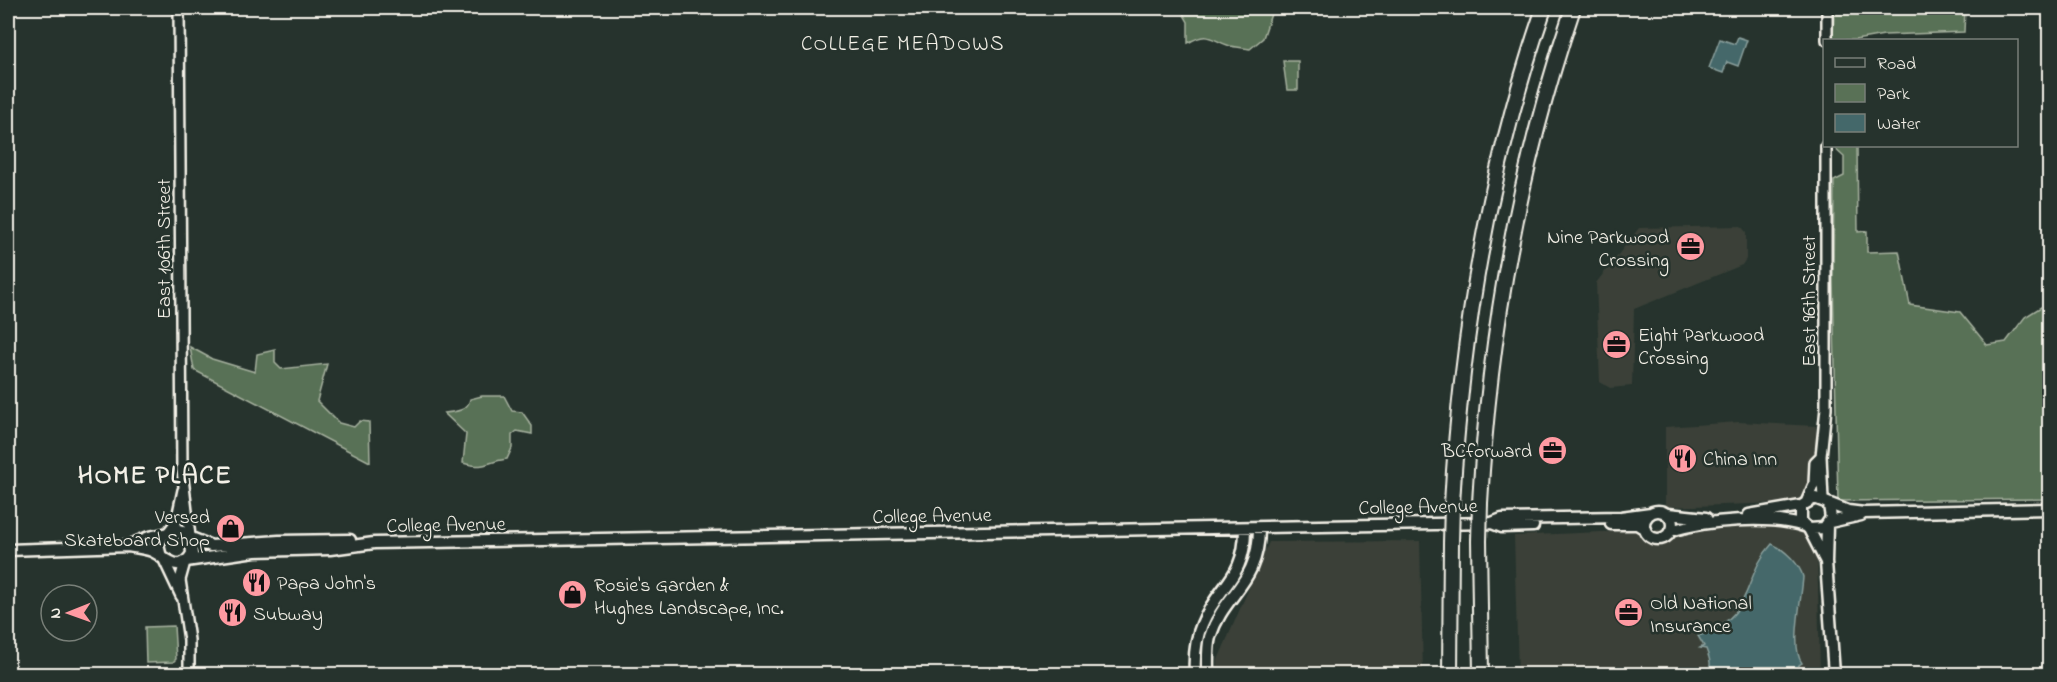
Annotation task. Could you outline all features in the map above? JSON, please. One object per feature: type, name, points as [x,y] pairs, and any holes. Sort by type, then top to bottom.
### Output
[{"type":"highway","points":[[1450,675],[1450,543],[1461,380],[1479,261],[1509,120],[1544,8]]},
{"type":"highway","points":[[1481,675],[1480,503],[1490,380],[1508,254],[1538,123],[1573,8]]},
{"type":"highway","points":[[1451,611],[1456,675]]},
{"type":"main road","points":[[1826,502],[1832,513],[1828,524],[1826,562],[1834,675]]},
{"type":"main road","points":[[1864,513],[1826,502],[1804,503],[1737,517],[1696,518],[1659,511],[1650,513],[1645,520],[1645,529],[1650,536],[1659,539],[1670,531],[1703,524],[1788,521],[1819,530],[1828,524],[1864,513],[2049,509]]},
{"type":"main road","points":[[1804,503],[1799,516],[1826,562]]},
{"type":"main road","name":"College Avenue","points":[[186,562],[255,551],[330,549],[374,543],[1245,529],[1492,523],[1502,519],[1621,517],[1650,513]]},
{"type":"main road","points":[[1668,514],[1672,522],[1670,531]]},
{"type":"main road","name":"College Avenue","points":[[1492,523],[1502,527],[1637,524],[1645,529]]},
{"type":"main road","points":[[1208,675],[1210,638],[1219,618],[1253,568],[1257,555],[1259,528]]},
{"type":"main road","points":[[1195,675],[1199,631],[1209,610],[1242,561],[1245,529]]},
{"type":"main road","points":[[8,550],[128,546],[145,548],[174,565],[186,562],[193,550],[191,537],[179,530],[149,537],[128,546]]},
{"type":"main road","points":[[162,559],[158,545],[167,532]]},
{"type":"main road","name":"College Avenue","points":[[191,537],[211,546],[279,541],[368,540],[374,543]]},
{"type":"street","name":"East 106th Street","points":[[179,8],[183,490],[191,537]]},
{"type":"street","points":[[1827,8],[1827,39]]},
{"type":"street","name":"East 96th Street","points":[[1826,147],[1826,408],[1821,456],[1826,502]]},
{"type":"street","name":"East 96th Street","points":[[1804,503],[1814,484],[1815,462],[1821,456]]},
{"type":"street","name":"East 106th Street","points":[[167,532],[177,519],[183,490]]},
{"type":"street","points":[[162,559],[181,596]]},
{"type":"street","points":[[186,562],[181,575],[181,596],[189,640],[189,675]]},
{"type":"shaded area","points":[[1741,226],[1746,232],[1746,259],[1742,265],[1634,309],[1632,386],[1610,388],[1600,382],[1596,283],[1639,228]]},
{"type":"shaded area","points":[[1739,422],[1816,426],[1817,493],[1811,502],[1665,507],[1665,427]]},
{"type":"shaded area","points":[[1756,525],[1785,529],[1811,527],[1817,545],[1820,674],[1518,674],[1514,536]]},
{"type":"shaded area","points":[[1420,541],[1423,674],[1217,674],[1217,662],[1269,542]]},
{"type":"green space","points":[[1180,8],[1273,8],[1263,38],[1250,49],[1230,46],[1209,37],[1201,37],[1188,43],[1188,22]]},
{"type":"green space","points":[[1834,8],[1965,8],[1964,32],[1833,39]]},
{"type":"green space","points":[[1283,61],[1298,61],[1298,90],[1287,90]]},
{"type":"green space","points":[[1833,147],[1857,147],[1858,232],[1867,231],[1867,252],[1899,251],[1910,305],[1960,312],[1987,345],[2006,342],[2025,317],[2049,302],[2049,499],[1838,501],[1833,279],[1834,181],[1844,176],[1844,157]]},
{"type":"green space","points":[[190,347],[212,359],[255,372],[257,354],[275,350],[275,363],[281,369],[327,364],[317,401],[339,423],[354,427],[360,421],[369,422],[370,462],[194,370]]},
{"type":"green space","points":[[482,396],[504,396],[512,411],[522,412],[532,426],[532,434],[517,431],[512,435],[512,448],[507,459],[478,466],[463,463],[466,434],[444,413],[460,410],[467,406],[470,399]]},
{"type":"green space","points":[[174,626],[176,659],[173,662],[146,663],[145,627]]},
{"type":"water","points":[[1738,37],[1747,40],[1738,66],[1727,62],[1723,73],[1709,68],[1720,39],[1735,44]]},
{"type":"water","points":[[1772,544],[1791,558],[1799,567],[1803,577],[1797,634],[1797,646],[1802,663],[1799,665],[1799,674],[1707,674],[1710,668],[1709,658],[1706,649],[1700,648],[1704,646],[1698,636],[1717,628],[1739,607],[1762,557]]},
{"type":"place","name":"Nine Parkwood Crossing","points":[[1690,247]]},
{"type":"place","name":"Eight Parkwood Crossing","points":[[1617,345]]},
{"type":"place","name":"BCforward","points":[[1553,450]]},
{"type":"place","name":"China Inn","points":[[1682,458]]},
{"type":"place","name":"Versed Skateboard Shop","points":[[231,528]]},
{"type":"place","name":"Papa John's","points":[[256,582]]},
{"type":"place","name":"Rosie's Garden & Hughes Landscape, Inc.","points":[[573,595]]},
{"type":"place","name":"Subway","points":[[232,613]]},
{"type":"place","name":"Old National Insurance","points":[[1629,613]]},
{"type":"district","name":"COLLEGE MEADOWS","points":[[903,43]]},
{"type":"district","name":"HOME PLACE","points":[[155,474]]}]
